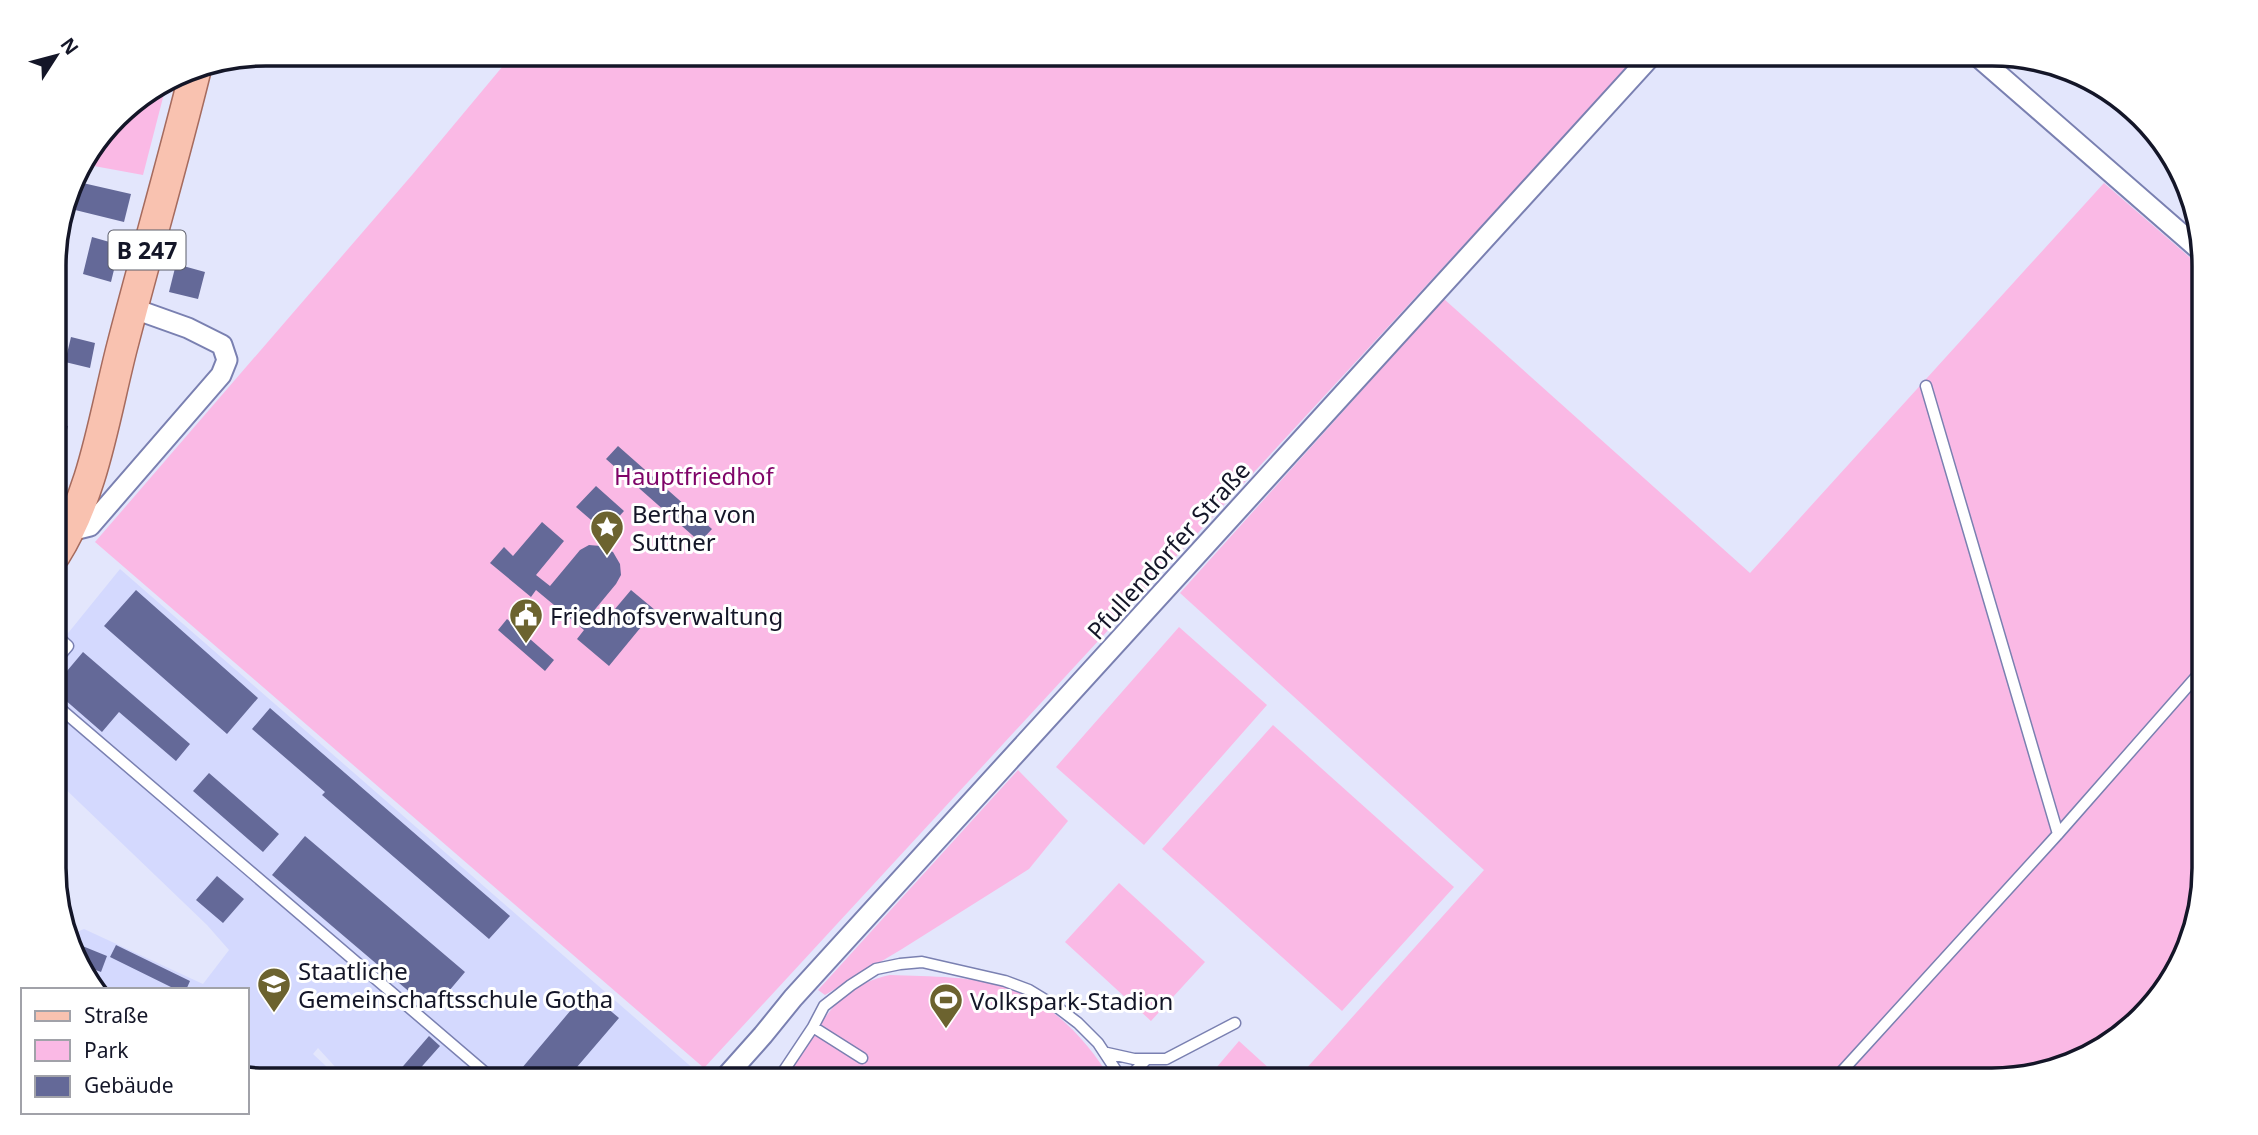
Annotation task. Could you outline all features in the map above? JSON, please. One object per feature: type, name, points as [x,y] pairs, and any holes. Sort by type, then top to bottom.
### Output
[{"type":"main road","name":"B 247","points":[[67,533],[89,480],[193,81]]},
{"type":"street","name":"Pfullendorfer Straße","points":[[733,1068],[811,977],[1641,67]]},
{"type":"street","points":[[1990,67],[2190,242]]},
{"type":"street","points":[[67,540],[90,526],[221,376],[227,360],[222,345],[188,328],[132,309]]},
{"type":"lane","points":[[1926,386],[2058,834]]},
{"type":"lane","points":[[1845,1068],[2058,834],[2192,682]]},
{"type":"lane","points":[[67,714],[480,1068]]},
{"type":"lane","points":[[786,1068],[824,1006],[851,985],[876,969],[922,962],[993,977],[1029,990],[1078,1023],[1107,1053],[1116,1068]]},
{"type":"lane","points":[[1107,1053],[1134,1059],[1166,1059],[1235,1023]]},
{"type":"lane","points":[[813,1027],[862,1058]]},
{"type":"lane","points":[[1137,1068],[1147,1059]]},
{"type":"shaded area","points":[[120,569],[693,1068],[336,1068],[318,1048],[313,1054],[328,1068],[248,1067],[248,988],[107,988],[93,968],[77,932],[84,929],[203,984],[229,950],[207,925],[67,791],[67,634]]},
{"type":"green space","name":"Hauptfriedhof","points":[[502,67],[1628,67],[704,1068],[95,542]]},
{"type":"green space","points":[[163,96],[143,175],[94,166],[125,125]]},
{"type":"green space","points":[[2104,183],[2191,259],[2192,868],[2190,894],[2181,933],[2171,957],[2142,1000],[2123,1019],[2080,1048],[2030,1065],[2004,1068],[1307,1068],[1484,870],[1180,593],[1444,299],[1750,573]]},
{"type":"green space","points":[[1179,627],[1267,705],[1144,845],[1056,767]]},
{"type":"green space","points":[[1273,725],[1454,887],[1342,1011],[1162,849]]},
{"type":"green space","points":[[1018,770],[1068,821],[1029,869],[825,995],[818,990]]},
{"type":"green space","points":[[1119,883],[1205,962],[1151,1021],[1065,942]]},
{"type":"green space","name":"Volkspark-Stadion","points":[[890,975],[953,978],[1014,990],[1030,997],[1058,1016],[1082,1040],[1103,1068],[793,1068],[838,1002],[845,995],[873,980]]},
{"type":"green space","points":[[1239,1041],[1269,1068],[1216,1068]]},
{"type":"building","points":[[85,184],[131,194],[124,222],[75,210]]},
{"type":"building","points":[[92,237],[120,245],[111,282],[83,274]]},
{"type":"building","points":[[176,264],[205,272],[198,299],[169,292]]},
{"type":"building","points":[[71,337],[95,343],[90,368],[67,362]]},
{"type":"building","points":[[618,446],[712,529],[700,542],[606,459]]},
{"type":"building","points":[[596,486],[624,511],[605,532],[576,507]]},
{"type":"building","points":[[542,522],[564,541],[536,575],[550,586],[580,550],[589,545],[601,546],[613,552],[620,564],[621,575],[616,584],[587,619],[599,628],[631,590],[655,610],[609,666],[577,639],[584,630],[536,590],[531,597],[490,563],[504,547],[513,556]]},
{"type":"building","points":[[136,590],[258,698],[227,734],[104,626]]},
{"type":"building","name":"Friedhofsverwaltung","points":[[507,619],[554,660],[545,671],[498,630]]},
{"type":"building","points":[[83,652],[190,744],[176,761],[119,712],[102,732],[67,702],[67,671]]},
{"type":"building","points":[[270,708],[510,916],[489,939],[322,795],[325,792],[252,729]]},
{"type":"building","points":[[209,773],[279,834],[263,852],[193,791]]},
{"type":"building","points":[[305,836],[465,972],[432,1011],[272,875]]},
{"type":"building","points":[[217,876],[244,899],[223,923],[196,900]]},
{"type":"building","points":[[116,945],[190,981],[187,988],[173,988],[110,957]]},
{"type":"building","points":[[83,946],[107,956],[101,972],[94,969]]},
{"type":"building","points":[[587,991],[619,1018],[576,1068],[522,1068]]},
{"type":"building","points":[[429,1036],[440,1046],[421,1068],[401,1068]]},
{"type":"place","name":"Bertha von Suttner","points":[[607,557]]},
{"type":"place","name":"Friedhofsverwaltung","points":[[526,645]]},
{"type":"place","name":"Staatliche Gemeinschaftsschule Gotha","points":[[274,1014]]},
{"type":"place","name":"Volkspark-Stadion","points":[[946,1030]]}]
